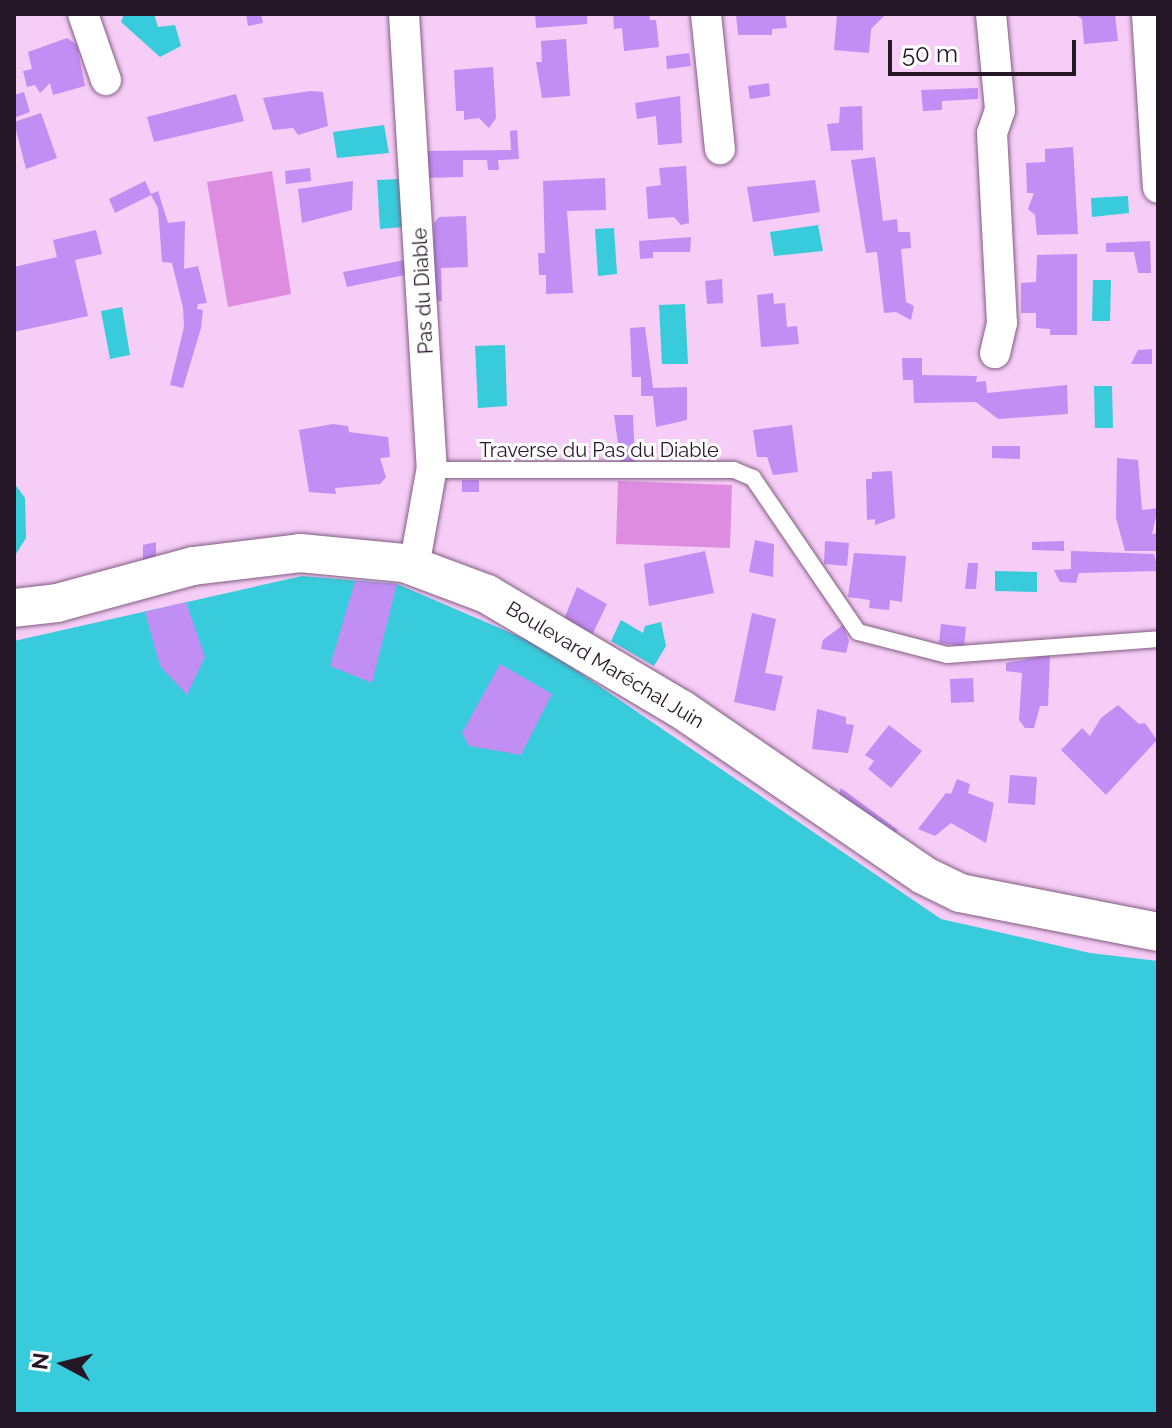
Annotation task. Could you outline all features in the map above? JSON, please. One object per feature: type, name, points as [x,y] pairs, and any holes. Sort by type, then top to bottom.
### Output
[{"type":"street","points":[[83,14],[106,80]]},
{"type":"street","name":"Pas du Diable","points":[[404,14],[432,470],[414,567]]},
{"type":"street","points":[[706,14],[720,149]]},
{"type":"street","points":[[991,14],[1000,110],[992,133],[1002,323],[995,353]]},
{"type":"street","points":[[1147,14],[1158,188]]},
{"type":"street","name":"Boulevard Maréchal Juin","points":[[14,608],[57,603],[193,566],[300,553],[353,554],[414,567],[487,594],[681,709],[923,875],[960,893],[1158,932]]},
{"type":"lane","name":"Traverse du Pas du Diable","points":[[432,470],[734,470],[753,478],[858,632],[883,643],[947,655],[1158,639]]},
{"type":"shaded area","points":[[124,14],[154,14],[158,27],[175,25],[181,46],[160,57],[121,22]]},
{"type":"shaded area","points":[[384,125],[389,153],[337,158],[333,132]]},
{"type":"shaded area","points":[[272,171],[291,294],[228,307],[207,182]]},
{"type":"shaded area","points":[[400,179],[403,227],[380,229],[377,180]]},
{"type":"shaded area","points":[[1128,196],[1129,213],[1092,217],[1091,198]]},
{"type":"shaded area","points":[[818,225],[823,251],[774,256],[770,232]]},
{"type":"shaded area","points":[[614,228],[617,274],[598,276],[595,229]]},
{"type":"shaded area","points":[[1093,280],[1111,280],[1110,321],[1092,321]]},
{"type":"shaded area","points":[[685,304],[688,364],[662,364],[659,305]]},
{"type":"shaded area","points":[[122,307],[130,355],[110,359],[101,311]]},
{"type":"shaded area","points":[[505,345],[507,406],[478,408],[475,346]]},
{"type":"shaded area","points":[[1094,386],[1112,386],[1113,428],[1095,428]]},
{"type":"shaded area","points":[[618,481],[732,485],[730,548],[616,544]]},
{"type":"shaded area","points":[[14,483],[25,498],[26,538],[14,557]]},
{"type":"shaded area","points":[[995,571],[1037,572],[1037,592],[995,591]]},
{"type":"shaded area","points":[[302,576],[397,584],[539,645],[941,919],[1090,953],[1158,961],[1158,1414],[14,1414],[14,641]]},
{"type":"shaded area","points":[[621,620],[643,633],[645,626],[661,622],[666,646],[654,666],[611,641]]},
{"type":"building","points":[[246,14],[261,14],[263,23],[248,26]]},
{"type":"building","points":[[535,14],[587,14],[587,24],[536,28]]},
{"type":"building","points":[[613,14],[649,14],[650,20],[656,20],[659,47],[624,51],[622,28],[614,29]]},
{"type":"building","points":[[736,14],[785,14],[787,28],[772,29],[772,35],[738,35]]},
{"type":"building","points":[[837,14],[886,14],[871,29],[869,53],[834,50]]},
{"type":"building","points":[[1075,14],[1115,14],[1118,41],[1084,44],[1082,19]]},
{"type":"building","points":[[67,38],[77,45],[85,86],[53,95],[50,83],[40,93],[35,85],[27,87],[23,71],[32,69],[28,52]]},
{"type":"building","points":[[566,39],[570,96],[542,98],[536,62],[542,62],[541,41]]},
{"type":"building","points":[[689,53],[691,66],[667,69],[666,56]]},
{"type":"building","points":[[493,67],[496,118],[489,128],[479,118],[464,120],[464,111],[456,111],[454,70]]},
{"type":"building","points":[[769,83],[770,96],[750,99],[748,86]]},
{"type":"building","points":[[978,88],[978,99],[942,101],[942,110],[923,111],[921,90]]},
{"type":"building","points":[[24,92],[30,112],[14,118],[14,95]]},
{"type":"building","points":[[323,92],[328,126],[298,135],[293,128],[273,130],[263,98]]},
{"type":"building","points":[[236,94],[244,121],[154,142],[147,117]]},
{"type":"building","points":[[680,96],[682,143],[658,145],[656,116],[637,119],[635,103]]},
{"type":"building","points":[[862,106],[863,150],[831,151],[827,124],[839,123],[840,107]]},
{"type":"building","points":[[41,113],[57,158],[26,169],[14,122]]},
{"type":"building","points":[[517,130],[519,159],[498,160],[499,170],[488,170],[487,160],[463,160],[463,177],[425,178],[423,151],[511,150],[510,131]]},
{"type":"building","points":[[1073,147],[1078,234],[1037,235],[1035,215],[1028,209],[1034,193],[1027,193],[1026,163],[1045,162],[1045,149]]},
{"type":"building","points":[[875,157],[883,221],[897,219],[898,232],[910,232],[911,248],[901,249],[906,302],[914,306],[911,320],[896,312],[884,313],[877,252],[866,253],[851,160]]},
{"type":"building","points":[[686,166],[689,223],[681,225],[674,217],[648,219],[646,187],[661,185],[659,168]]},
{"type":"building","points":[[310,168],[311,181],[286,184],[285,171]]},
{"type":"building","points":[[605,178],[606,210],[567,211],[573,293],[546,294],[546,275],[539,275],[538,253],[545,253],[543,181]]},
{"type":"building","points":[[815,180],[820,212],[753,222],[747,187]]},
{"type":"building","points":[[145,181],[151,194],[158,191],[168,223],[185,221],[184,269],[198,266],[207,303],[198,304],[197,309],[203,310],[201,328],[183,388],[170,385],[184,327],[183,308],[172,263],[162,262],[158,208],[151,195],[115,213],[109,199]]},
{"type":"building","points":[[353,181],[352,210],[302,223],[298,189]]},
{"type":"building","points":[[466,216],[468,267],[441,268],[442,301],[432,301],[434,223],[439,217]]},
{"type":"building","points":[[96,230],[102,254],[75,260],[88,316],[14,332],[14,267],[57,257],[53,240]]},
{"type":"building","points":[[691,237],[690,252],[653,252],[653,258],[640,259],[639,241]]},
{"type":"building","points":[[1150,241],[1151,273],[1138,273],[1134,252],[1106,252],[1106,243]]},
{"type":"building","points":[[1077,254],[1077,335],[1050,335],[1050,329],[1036,328],[1036,313],[1021,313],[1021,283],[1036,282],[1037,255]]},
{"type":"building","points":[[405,260],[414,273],[347,287],[343,272]]},
{"type":"building","points":[[722,279],[723,303],[707,304],[705,281]]},
{"type":"building","points":[[773,293],[774,304],[785,303],[787,327],[797,326],[799,344],[761,347],[757,295]]},
{"type":"building","points":[[645,327],[653,388],[687,387],[687,420],[656,427],[653,396],[641,396],[641,377],[632,377],[630,328]]},
{"type":"building","points":[[1152,349],[1152,364],[1131,364],[1138,350]]},
{"type":"building","points":[[902,358],[922,358],[922,375],[977,376],[976,382],[986,381],[987,393],[1067,385],[1068,414],[998,419],[976,402],[914,403],[913,380],[903,380]]},
{"type":"building","points":[[614,415],[633,415],[635,464],[621,464]]},
{"type":"building","points":[[333,424],[348,426],[349,432],[388,437],[390,457],[380,458],[386,477],[380,484],[335,488],[336,494],[309,492],[299,430]]},
{"type":"building","points":[[792,425],[798,472],[773,475],[767,457],[757,457],[753,430]]},
{"type":"building","points":[[992,446],[1020,446],[1020,459],[992,458]]},
{"type":"building","points":[[1117,458],[1138,460],[1142,510],[1158,508],[1152,534],[1158,533],[1158,551],[1125,551],[1116,518]]},
{"type":"building","points":[[892,471],[895,518],[875,525],[875,519],[867,520],[866,479],[872,479],[872,472]]},
{"type":"building","points":[[462,480],[479,480],[479,492],[462,492]]},
{"type":"building","points":[[755,540],[774,544],[773,577],[749,572]]},
{"type":"building","points":[[825,541],[849,543],[847,566],[824,564]]},
{"type":"building","points":[[1064,541],[1064,551],[1032,550],[1032,542]]},
{"type":"building","points":[[156,542],[156,565],[143,568],[143,545]]},
{"type":"building","points":[[705,551],[714,593],[649,606],[644,564]]},
{"type":"building","points":[[1071,551],[1154,554],[1158,571],[1079,573],[1076,583],[1060,582],[1054,570],[1071,569]]},
{"type":"building","points":[[854,553],[906,556],[902,602],[890,600],[889,610],[869,608],[870,600],[848,597]]},
{"type":"building","points":[[968,563],[978,563],[976,589],[965,589]]},
{"type":"building","points":[[355,581],[397,584],[372,683],[330,666]]},
{"type":"building","points":[[577,587],[607,604],[592,635],[564,619]]},
{"type":"building","points":[[186,602],[205,657],[187,695],[160,666],[145,612]]},
{"type":"building","points":[[752,613],[776,619],[765,673],[783,676],[775,711],[734,702]]},
{"type":"building","points":[[941,624],[966,627],[964,646],[939,643]]},
{"type":"building","points":[[843,625],[849,641],[846,653],[821,649],[823,640]]},
{"type":"building","points":[[1050,655],[1048,706],[1040,706],[1034,728],[1025,728],[1019,720],[1022,673],[1006,671],[1006,663]]},
{"type":"building","points":[[500,664],[552,694],[521,755],[469,746],[462,733]]},
{"type":"building","points":[[973,678],[974,702],[951,703],[950,679]]},
{"type":"building","points":[[1118,705],[1139,724],[1145,723],[1157,740],[1106,795],[1061,750],[1082,728],[1090,736],[1101,718]]},
{"type":"building","points":[[817,709],[846,717],[846,724],[854,725],[848,753],[812,749]]},
{"type":"building","points":[[889,725],[922,751],[891,788],[868,769],[874,761],[865,755]]},
{"type":"building","points":[[1010,775],[1037,777],[1035,805],[1008,803]]},
{"type":"building","points":[[957,779],[970,784],[968,793],[994,803],[986,843],[951,823],[935,836],[918,829],[946,793],[951,794]]},
{"type":"building","points":[[841,788],[898,830],[891,839],[837,801]]}]
